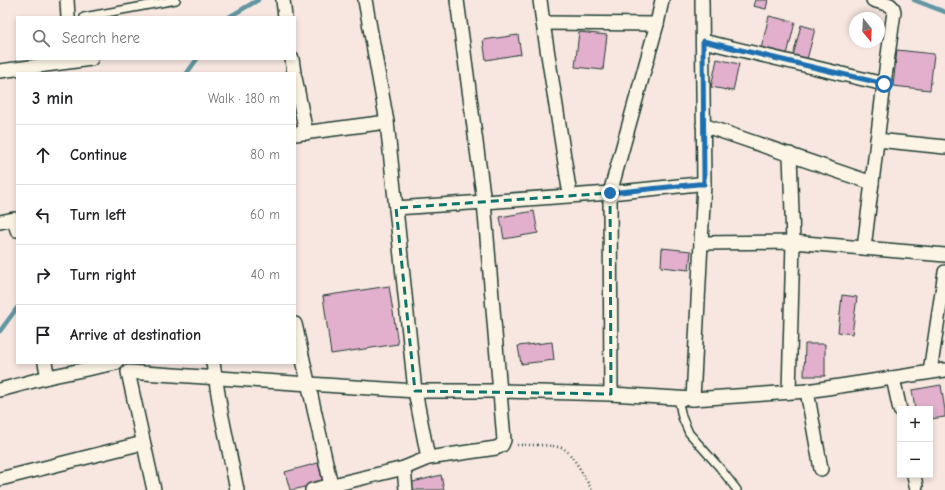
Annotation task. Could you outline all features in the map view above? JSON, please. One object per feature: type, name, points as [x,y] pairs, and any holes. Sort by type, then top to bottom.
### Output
[{"type":"street","points":[[67,0],[68,16]]},
{"type":"street","points":[[283,0],[285,16]]},
{"type":"street","points":[[366,0],[387,122],[415,391],[428,458]]},
{"type":"street","points":[[312,490],[404,468],[428,458],[496,448],[502,444],[504,440],[484,202],[457,0]]},
{"type":"street","points":[[540,0],[570,195]]},
{"type":"street","points":[[611,394],[610,193],[657,24],[662,0]]},
{"type":"street","points":[[693,399],[704,184],[702,0]]},
{"type":"street","points":[[864,248],[894,12],[890,5],[873,0]]},
{"type":"street","points":[[543,23],[657,24]]},
{"type":"street","points":[[703,41],[884,84]]},
{"type":"street","points":[[0,71],[75,64],[88,60]]},
{"type":"street","points":[[292,60],[294,72]]},
{"type":"street","points":[[296,87],[300,133],[387,122]]},
{"type":"street","points":[[703,125],[872,183]]},
{"type":"street","points":[[877,140],[945,147]]},
{"type":"street","points":[[789,392],[793,242],[790,154]]},
{"type":"street","points":[[396,208],[610,193],[704,184]]},
{"type":"street","points":[[0,222],[14,219],[16,226]]},
{"type":"street","points":[[701,244],[793,242],[945,255]]},
{"type":"street","points":[[930,372],[945,272]]},
{"type":"street","points":[[296,329],[331,485]]},
{"type":"street","points":[[45,364],[48,377]]},
{"type":"street","points":[[0,390],[48,377],[111,364]]},
{"type":"street","points":[[213,364],[221,412],[237,490]]},
{"type":"street","points":[[154,490],[128,367],[216,377],[415,391],[499,391],[611,394],[693,399],[807,391],[945,370]]},
{"type":"street","points":[[893,378],[899,406]]},
{"type":"street","points":[[807,391],[821,469]]},
{"type":"street","points":[[0,480],[143,443]]},
{"type":"street","points":[[404,468],[406,490]]},
{"type":"lane","points":[[89,16],[176,0]]},
{"type":"lane","points":[[678,398],[682,417],[689,433],[737,490]]},
{"type":"path","points":[[502,444],[558,446],[565,449],[570,454],[592,490]]},
{"type":"highlighted area","points":[[610,193],[611,394],[415,391],[396,208]]},
{"type":"building","points":[[755,0],[768,0],[766,9],[753,6]]},
{"type":"building","points":[[769,16],[795,22],[786,59],[760,53]]},
{"type":"building","points":[[801,25],[815,29],[806,63],[792,60]]},
{"type":"building","points":[[579,32],[607,35],[603,70],[575,67]]},
{"type":"building","points":[[518,35],[521,54],[486,60],[483,40]]},
{"type":"building","points":[[897,50],[934,54],[930,90],[893,86]]},
{"type":"building","points":[[717,59],[739,64],[733,91],[711,87]]},
{"type":"building","points":[[534,211],[538,233],[504,239],[500,217]]},
{"type":"building","points":[[662,248],[691,251],[689,270],[661,267]]},
{"type":"building","points":[[389,286],[398,344],[331,354],[323,296]]},
{"type":"building","points":[[842,295],[857,297],[852,334],[838,332]]},
{"type":"building","points":[[552,342],[554,360],[521,364],[518,346]]},
{"type":"building","points":[[805,344],[825,344],[825,376],[804,376]]},
{"type":"building","points":[[941,385],[945,417],[933,419],[933,406],[915,406],[912,390]]},
{"type":"building","points":[[318,463],[323,482],[290,490],[285,472]]},
{"type":"building","points":[[441,475],[444,490],[411,490],[409,483]]},
{"type":"waterway","points":[[231,16],[258,0]]},
{"type":"waterway","points":[[914,0],[945,12]]},
{"type":"waterway","points":[[188,72],[196,60]]},
{"type":"waterway","points":[[0,331],[16,309]]},
{"type":"route","points":[[610,193],[704,184],[703,41],[884,84]]}]
